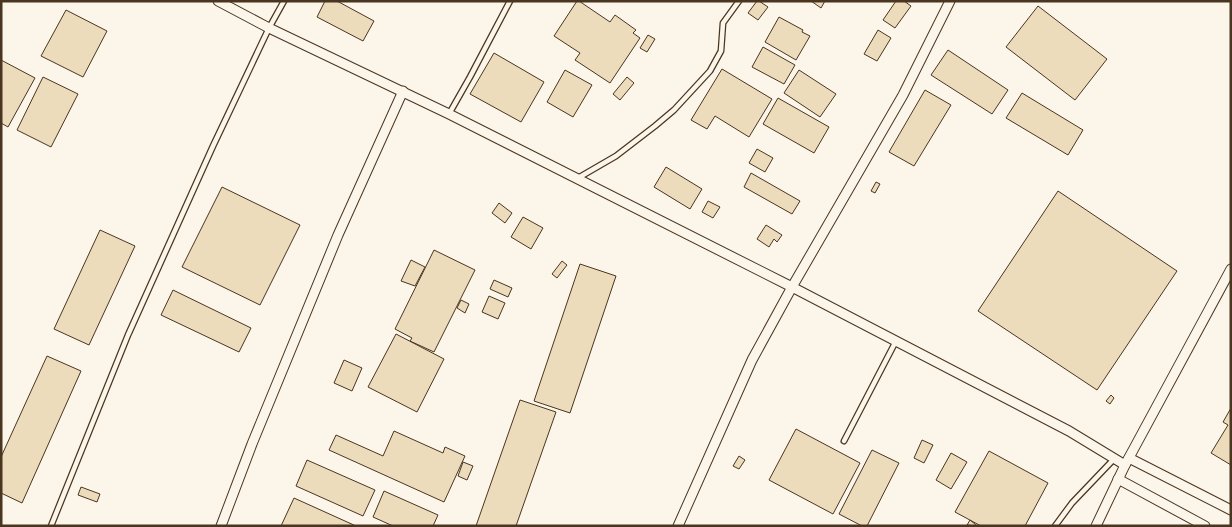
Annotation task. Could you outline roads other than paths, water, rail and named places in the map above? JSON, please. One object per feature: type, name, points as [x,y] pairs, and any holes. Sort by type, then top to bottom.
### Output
[{"type":"street","points":[[218,1],[269,28],[403,91],[792,286],[1069,431],[1114,459],[1127,462],[1231,510]]},
{"type":"street","points":[[678,526],[752,360],[792,286],[903,96],[950,1]]},
{"type":"street","points":[[221,526],[252,444],[338,235],[403,91]]},
{"type":"street","points":[[1096,526],[1118,479],[1231,270]]},
{"type":"street","points":[[1118,479],[1205,526]]},
{"type":"lane","points":[[50,526],[128,335],[213,146],[269,28],[284,1]]},
{"type":"lane","points":[[449,114],[510,1]]},
{"type":"lane","points":[[578,179],[616,156],[655,126],[674,110],[710,71],[721,51],[723,23],[738,3],[731,1]]},
{"type":"lane","points":[[844,441],[897,340]]},
{"type":"lane","points":[[1055,526],[1072,503],[1114,459]]}]
